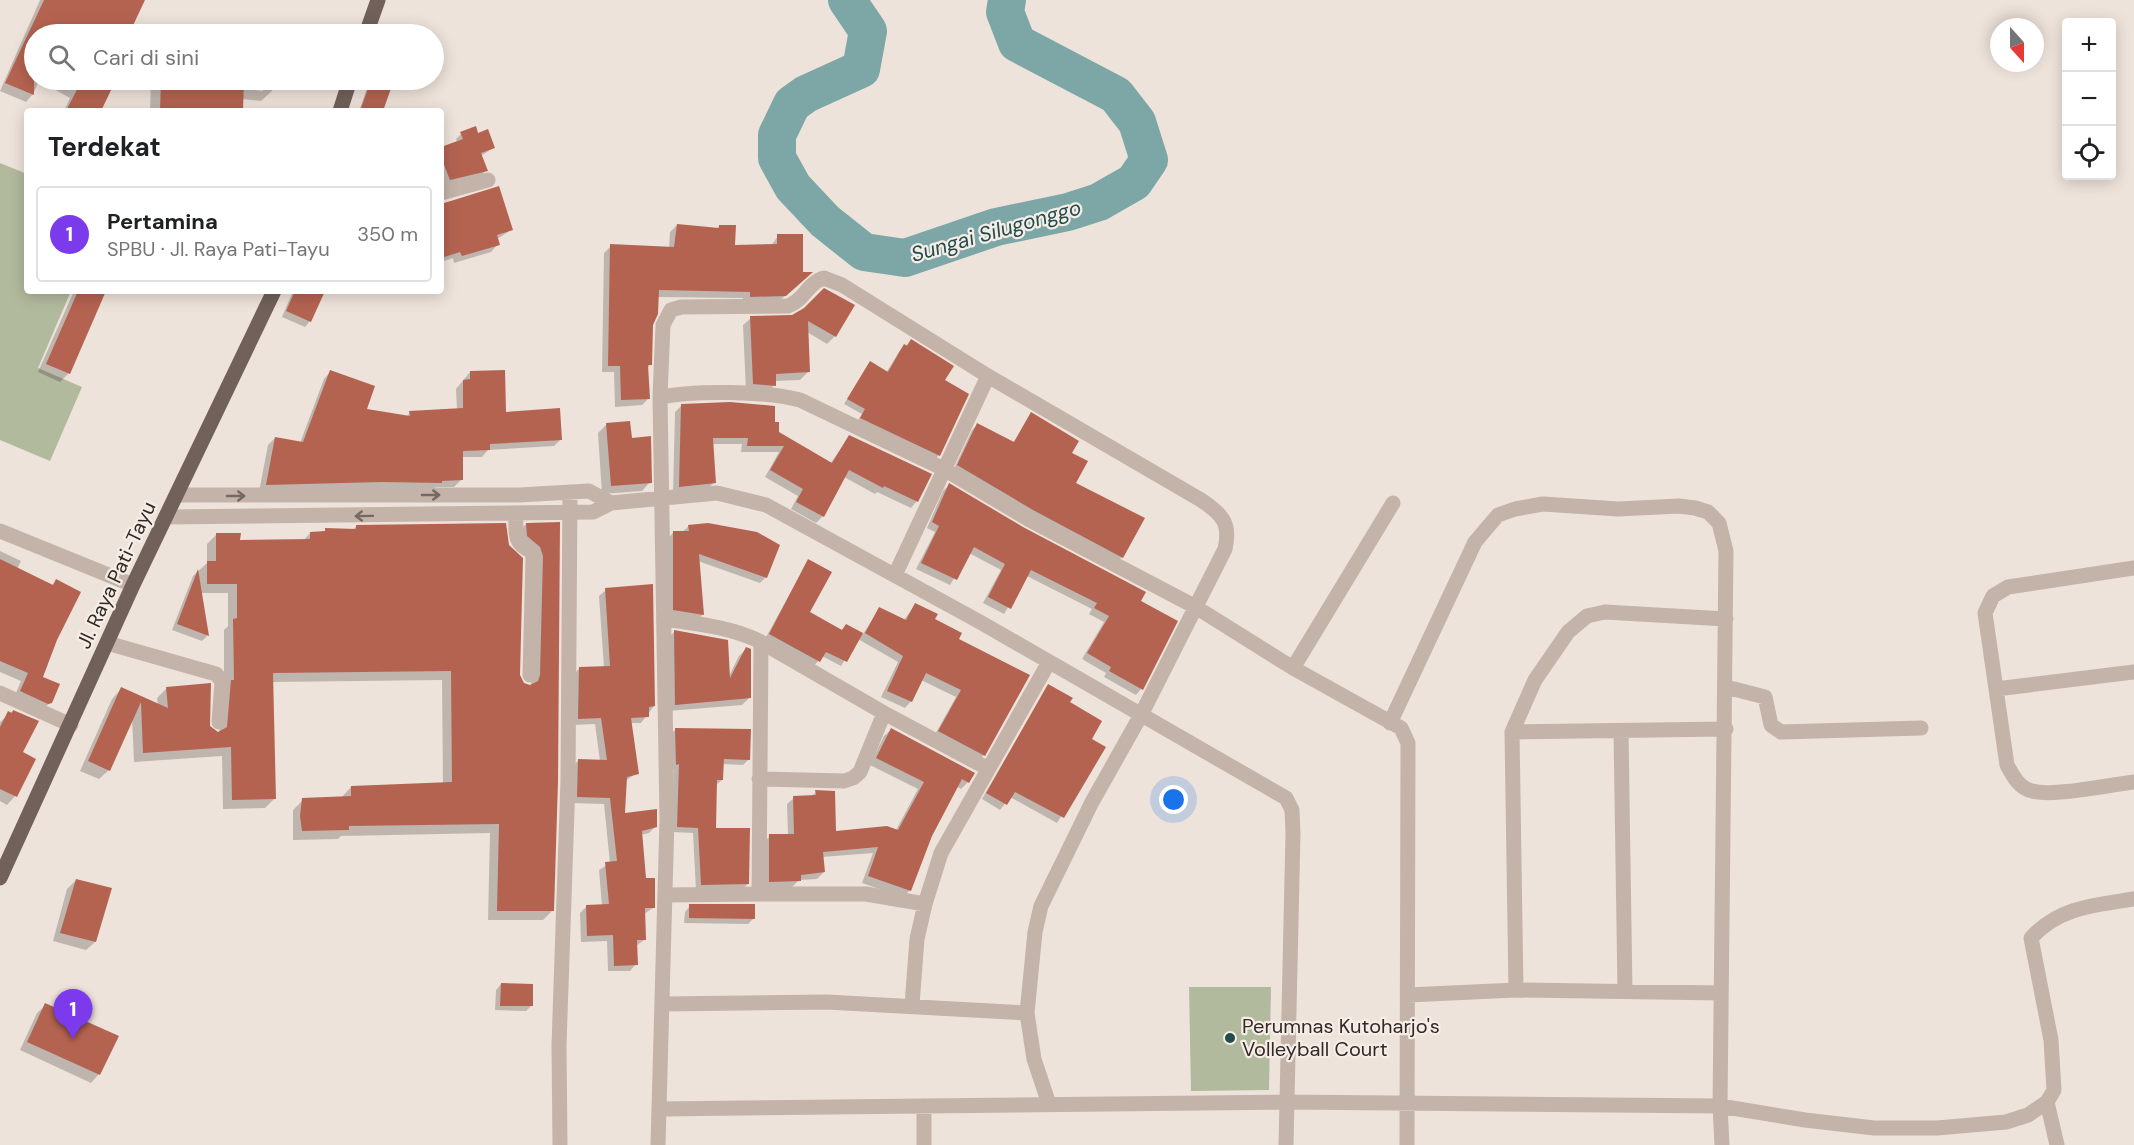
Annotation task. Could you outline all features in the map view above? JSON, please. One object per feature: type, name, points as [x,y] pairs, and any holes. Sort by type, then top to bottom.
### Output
[{"type":"main road","points":[[370,24],[378,0]]},
{"type":"main road","points":[[341,108],[347,90]]},
{"type":"main road","name":"Jl. Raya Pati-Tayu","points":[[0,878],[71,726],[133,585],[273,294]]},
{"type":"street","points":[[444,192],[488,180]]},
{"type":"street","points":[[658,1145],[661,1108],[665,895],[665,619],[660,397],[663,325],[671,310],[681,307],[788,306],[798,302],[816,281],[824,278],[842,285],[988,376],[1217,511],[1228,535],[1227,542],[1141,715],[1092,802],[1041,906],[1035,932],[1027,1013],[1034,1059],[1049,1104]]},
{"type":"street","points":[[895,575],[988,376]]},
{"type":"street","points":[[660,397],[680,393],[782,395],[800,400],[944,469],[1028,519],[1194,606],[1293,668],[1401,728],[1408,743],[1407,1145]]},
{"type":"street","points":[[177,495],[489,495],[589,491],[611,503]]},
{"type":"street","points":[[560,1145],[559,1045],[568,781],[570,492]]},
{"type":"street","points":[[166,517],[593,512],[611,503],[717,494],[766,505],[895,575],[1286,798],[1292,810],[1286,1145]]},
{"type":"street","points":[[489,495],[490,515]]},
{"type":"street","points":[[1293,668],[1393,503]]},
{"type":"street","points":[[1390,723],[1475,542],[1498,515],[1543,504],[1618,509],[1679,506],[1708,512],[1719,523],[1724,536],[1726,619],[1720,1106],[1722,1145]]},
{"type":"street","points":[[516,514],[516,540],[519,545],[531,551],[533,556],[530,675]]},
{"type":"street","points":[[0,531],[133,585]]},
{"type":"street","points":[[2134,568],[2008,587],[1993,596],[1985,613],[2007,765],[2015,781],[2030,791],[2046,793],[2134,782]]},
{"type":"street","points":[[1516,990],[1512,732],[1535,680],[1568,632],[1587,616],[1605,612],[1726,619]]},
{"type":"street","points":[[665,619],[720,627],[743,633],[987,768]]},
{"type":"street","points":[[759,894],[761,642]]},
{"type":"street","points":[[107,643],[216,674],[222,681],[219,722]]},
{"type":"street","points":[[912,1005],[917,939],[941,853],[1049,662]]},
{"type":"street","points":[[1996,689],[2134,672]]},
{"type":"street","points":[[1726,687],[1765,697],[1771,725],[1781,732],[1921,728]]},
{"type":"street","points":[[0,693],[71,726]]},
{"type":"street","points":[[759,779],[844,781],[853,778],[860,772],[884,713]]},
{"type":"street","points":[[1512,732],[1726,729]]},
{"type":"street","points":[[1621,730],[1625,992]]},
{"type":"street","points":[[665,895],[866,894],[925,904]]},
{"type":"street","points":[[661,1108],[1286,1102],[1407,1105],[1720,1106],[1851,1125],[1927,1128],[2006,1122],[2028,1115],[2047,1102],[2054,1090],[2051,1040],[2031,938],[2054,918],[2068,911],[2134,899]]},
{"type":"street","points":[[1408,995],[1516,990],[1721,993]]},
{"type":"street","points":[[663,1004],[827,1002],[1027,1013]]},
{"type":"street","points":[[2047,1102],[2057,1145]]},
{"type":"street","points":[[924,1106],[924,1145]]},
{"type":"green space","points":[[0,163],[24,173],[24,294],[70,294],[38,368],[82,387],[50,461],[0,440]]},
{"type":"green space","name":"Perumnas Kutoharjo's Volleyball Court","points":[[1189,987],[1271,987],[1269,1090],[1191,1091]]},
{"type":"building","points":[[44,0],[145,0],[134,24],[33,24]]},
{"type":"building","points":[[24,43],[24,90],[34,90],[34,95],[5,83]]},
{"type":"building","points":[[77,90],[111,90],[102,108],[68,108]]},
{"type":"building","points":[[161,90],[244,90],[243,108],[160,108]]},
{"type":"building","points":[[367,90],[390,90],[384,108],[361,108]]},
{"type":"building","points":[[476,126],[478,133],[488,129],[495,148],[481,153],[488,171],[450,180],[444,165],[444,146],[463,139],[460,132]]},
{"type":"building","points":[[499,186],[513,230],[497,235],[500,245],[462,256],[460,252],[444,257],[444,203]]},
{"type":"building","points":[[677,224],[719,228],[719,225],[736,225],[735,245],[777,244],[777,234],[803,234],[803,272],[813,272],[786,296],[750,297],[750,292],[659,290],[658,314],[653,325],[652,365],[648,365],[650,399],[621,400],[620,366],[608,366],[610,244],[674,247]]},
{"type":"building","points":[[824,288],[855,305],[836,337],[808,321],[810,372],[776,374],[776,386],[753,384],[750,316],[792,315],[804,308]]},
{"type":"building","points":[[77,294],[105,294],[70,374],[46,364]]},
{"type":"building","points":[[294,294],[324,294],[311,322],[286,311]]},
{"type":"building","points":[[911,339],[954,366],[945,380],[969,394],[940,456],[860,418],[865,409],[847,399],[870,361],[888,372],[904,344],[907,346]]},
{"type":"building","points":[[330,370],[375,386],[367,409],[410,416],[409,411],[463,408],[463,380],[470,379],[470,371],[505,370],[506,412],[560,408],[562,440],[490,444],[490,450],[463,451],[463,480],[442,481],[442,483],[266,485],[275,437],[303,442]]},
{"type":"building","points":[[730,402],[775,406],[775,422],[779,422],[779,432],[832,463],[849,435],[932,474],[918,502],[884,486],[883,488],[849,470],[824,517],[796,502],[803,489],[770,470],[784,446],[747,446],[748,438],[713,438],[716,483],[679,487],[681,404]]},
{"type":"building","points":[[1031,412],[1079,441],[1072,453],[1088,461],[1076,483],[1145,518],[1123,558],[1033,510],[957,465],[977,423],[1014,442]]},
{"type":"building","points":[[630,421],[632,438],[651,436],[652,483],[611,486],[606,423]]},
{"type":"building","points":[[949,483],[1023,527],[1146,592],[1141,601],[1178,621],[1143,690],[1109,671],[1111,667],[1087,653],[1109,616],[1094,608],[1097,603],[1031,570],[1011,609],[988,597],[1005,564],[974,547],[957,580],[921,563],[939,526],[932,522]]},
{"type":"building","points":[[560,522],[558,781],[554,911],[497,911],[499,824],[349,826],[349,830],[302,831],[300,816],[302,798],[351,796],[351,786],[452,782],[451,671],[273,673],[276,799],[232,800],[231,747],[143,753],[141,702],[110,771],[88,761],[121,687],[168,708],[166,687],[211,683],[210,726],[218,732],[227,727],[231,680],[234,680],[233,619],[237,618],[237,584],[207,584],[207,561],[216,561],[216,533],[241,533],[240,540],[310,539],[310,532],[325,531],[325,528],[356,529],[356,525],[506,523],[509,545],[523,558],[520,675],[524,683],[530,685],[538,681],[540,675],[543,556],[540,547],[527,536],[526,523]]},
{"type":"building","points":[[708,523],[757,532],[780,545],[767,578],[699,554],[704,615],[673,610],[673,531],[689,531],[688,525]]},
{"type":"building","points":[[0,559],[53,585],[56,579],[81,592],[57,640],[43,677],[60,684],[52,703],[48,704],[20,691],[28,673],[0,661]]},
{"type":"building","points":[[808,559],[832,572],[810,612],[842,630],[846,624],[863,633],[847,662],[826,652],[820,662],[769,634]]},
{"type":"building","points":[[198,569],[209,636],[177,624]]},
{"type":"building","points":[[653,584],[655,706],[649,707],[649,717],[631,718],[639,774],[627,777],[625,813],[657,809],[657,827],[642,831],[646,878],[655,878],[655,908],[645,908],[646,940],[637,940],[638,965],[614,966],[613,935],[587,936],[586,905],[609,904],[605,862],[617,861],[610,798],[577,797],[578,759],[607,760],[601,718],[578,719],[579,667],[610,666],[605,588]]},
{"type":"building","points":[[915,603],[938,614],[935,619],[962,633],[959,639],[1030,675],[985,756],[938,731],[961,690],[926,673],[912,702],[887,691],[903,656],[865,633],[879,607],[906,620]]},
{"type":"building","points":[[674,630],[728,640],[730,678],[746,647],[751,649],[751,698],[675,705]]},
{"type":"building","points":[[1048,684],[1073,698],[1070,702],[1102,721],[1092,739],[1106,747],[1064,818],[1015,792],[1007,805],[986,793]]},
{"type":"building","points":[[13,710],[39,721],[23,752],[36,759],[17,797],[0,789],[0,727],[8,711],[12,713]]},
{"type":"building","points":[[675,728],[751,729],[750,760],[724,759],[723,780],[717,780],[716,828],[750,828],[749,884],[701,885],[698,828],[677,827],[679,764],[676,765]]},
{"type":"building","points":[[891,728],[975,773],[969,783],[962,779],[932,836],[911,891],[868,876],[878,847],[823,852],[825,872],[801,875],[801,881],[769,882],[769,834],[794,834],[793,796],[816,795],[815,790],[835,791],[836,831],[887,826],[898,830],[924,782],[876,758]]},
{"type":"building","points":[[76,879],[112,888],[96,942],[60,933]]},
{"type":"building","points":[[689,904],[755,904],[755,919],[689,918]]},
{"type":"building","points":[[501,983],[533,984],[533,1006],[500,1006]]},
{"type":"building","points":[[45,1003],[119,1036],[100,1075],[27,1042]]},
{"type":"waterway","name":"Sungai Silugonggo","points":[[847,0],[868,31],[861,69],[806,94],[792,104],[777,135],[777,158],[793,187],[825,221],[864,252],[905,258],[996,227],[1068,212],[1099,202],[1134,182],[1149,160],[1137,122],[1116,95],[1017,43],[1005,12],[1007,0]]},
{"type":"place","name":"Perumnas Kutoharjo's Volleyball Court","points":[[1230,1038]]},
{"type":"place","name":"Pertamina","points":[[73,1039]]}]
